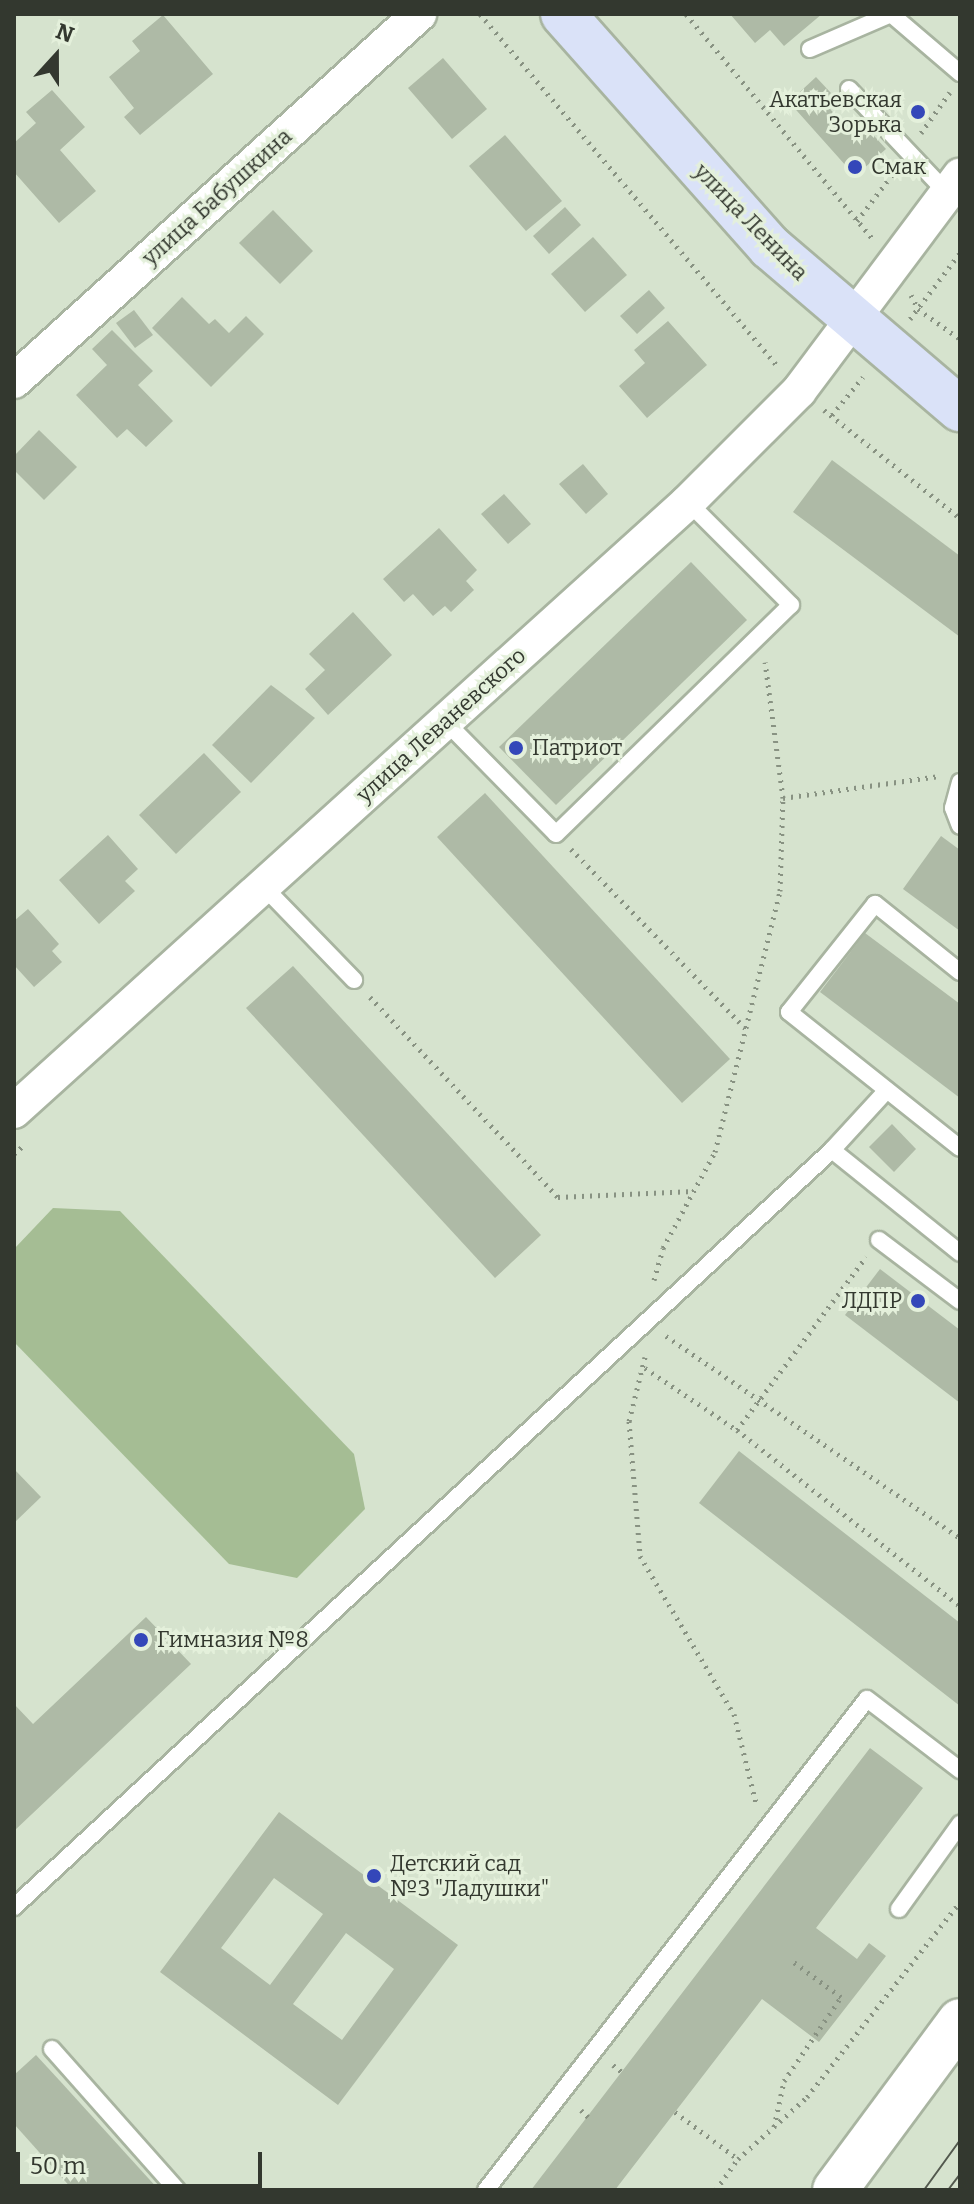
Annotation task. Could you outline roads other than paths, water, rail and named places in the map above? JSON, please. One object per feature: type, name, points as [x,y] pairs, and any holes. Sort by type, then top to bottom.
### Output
[{"type":"main road","name":"улица Ленина","points":[[563,14],[770,247],[853,324],[960,409]]},
{"type":"main road","points":[[835,2190],[960,2021]]},
{"type":"street","name":"улица Бабушкина","points":[[14,381],[419,14]]},
{"type":"street","name":"улица Леваневского","points":[[14,1111],[688,502],[799,391],[853,324],[954,184]]},
{"type":"lane","points":[[810,49],[891,14],[960,73]]},
{"type":"lane","points":[[849,89],[954,184]]},
{"type":"lane","points":[[445,721],[556,834],[791,605],[688,502]]},
{"type":"lane","points":[[953,779],[953,808],[960,826]]},
{"type":"lane","points":[[263,886],[354,980]]},
{"type":"lane","points":[[960,972],[875,904],[789,1012],[960,1148]]},
{"type":"lane","points":[[14,1907],[643,1320],[832,1150],[887,1090]]},
{"type":"lane","points":[[832,1150],[960,1253]]},
{"type":"lane","points":[[879,1240],[960,1301]]},
{"type":"lane","points":[[486,2190],[867,1699],[960,1770]]},
{"type":"lane","points":[[899,1909],[960,1824]]},
{"type":"lane","points":[[52,2049],[177,2190]]},
{"type":"tram line","points":[[924,2190],[960,2140]]},
{"type":"tram line","points":[[948,2190],[960,2174]]},
{"type":"place","name":"Акатьевская Зорька","points":[[918,112]]},
{"type":"place","name":"Смак","points":[[855,167]]},
{"type":"place","name":"Патриот","points":[[516,748]]},
{"type":"place","name":"ЛДПР","points":[[918,1301]]},
{"type":"place","name":"Гимназия №8","points":[[141,1640]]},
{"type":"place","name":"Детский сад №3 \"Ладушки\"","points":[[374,1876]]}]
